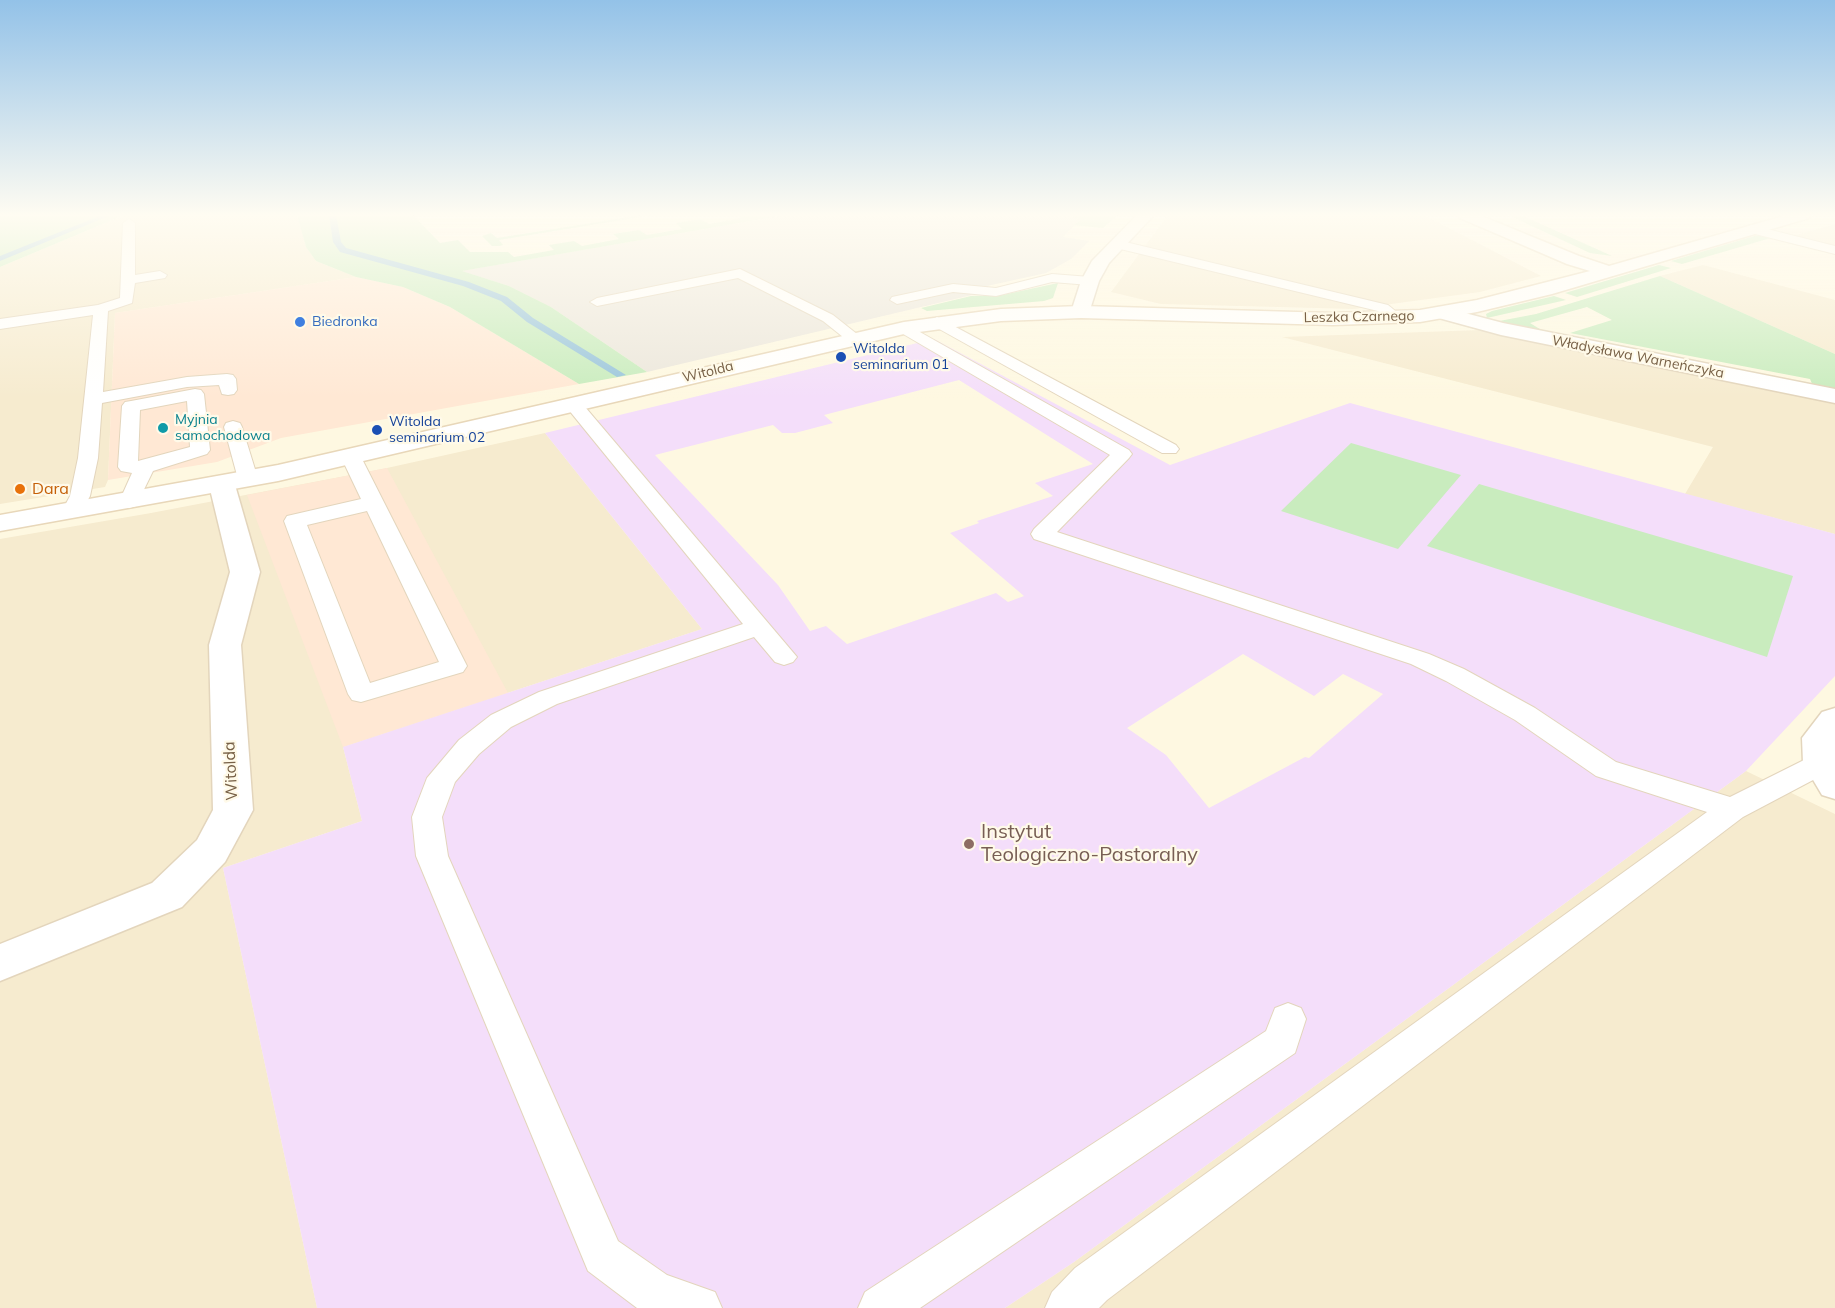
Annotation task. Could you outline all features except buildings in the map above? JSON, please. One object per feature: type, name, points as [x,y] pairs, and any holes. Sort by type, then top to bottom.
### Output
[{"type":"street","points":[[1081,312],[1092,276]]},
{"type":"street","points":[[1570,276],[1578,280]]},
{"type":"street","name":"Leszka Czarnego","points":[[1081,312],[1334,319],[1396,318],[1442,313],[1507,300],[1591,276]]},
{"type":"street","name":"Witolda","points":[[0,523],[129,502],[351,457],[904,328],[1012,314],[1081,312]]},
{"type":"street","name":"Władysława Warneńczyka","points":[[1442,313],[1501,330],[1835,396]]},
{"type":"street","name":"Witolda","points":[[0,963],[166,895],[211,850],[233,810],[225,645],[245,572],[235,482]]},
{"type":"street","points":[[1828,775],[1820,738],[1835,720]]},
{"type":"lane","points":[[0,324],[101,309],[127,300],[127,276]]},
{"type":"lane","points":[[127,280],[153,276]]},
{"type":"lane","points":[[597,302],[725,276]]},
{"type":"lane","points":[[746,276],[828,318],[854,338]]},
{"type":"lane","points":[[1251,276],[1383,308],[1396,318]]},
{"type":"lane","points":[[897,300],[953,288],[980,292],[1052,278],[1089,281]]},
{"type":"lane","points":[[73,511],[80,496],[88,458],[101,309]]},
{"type":"lane","points":[[937,322],[1169,449]]},
{"type":"lane","points":[[904,328],[1122,454],[1042,534],[1420,659],[1455,675],[1525,714],[1605,769],[1732,809]]},
{"type":"lane","points":[[93,399],[186,382],[227,379],[228,390]]},
{"type":"lane","points":[[129,502],[134,486],[145,467],[200,450],[195,394],[131,406],[128,467],[145,467]]},
{"type":"lane","points":[[574,405],[784,657]]},
{"type":"lane","points":[[233,427],[235,482]]},
{"type":"lane","points":[[351,457],[454,666],[361,694],[295,521],[372,503]]},
{"type":"lane","points":[[699,1308],[656,1294],[603,1256],[432,856],[427,817],[442,778],[469,747],[501,721],[548,698],[758,627]]},
{"type":"lane","points":[[1068,1308],[1091,1284],[1732,809],[1828,775]]},
{"type":"lane","points":[[881,1308],[1282,1041],[1288,1019]]},
{"type":"shaded area","points":[[0,276],[356,277],[115,313],[108,480],[105,487],[0,504]]},
{"type":"shaded area","points":[[477,276],[1032,276],[987,286],[993,290],[647,372],[551,307],[509,286]]},
{"type":"shaded area","points":[[1123,276],[1541,276],[1480,292],[1354,309],[1161,304],[1111,292]]},
{"type":"shaded area","points":[[1660,276],[1745,276],[1835,300],[1835,354]]},
{"type":"shaded area","points":[[356,277],[403,287],[450,307],[579,384],[281,438],[217,462],[108,480],[115,313]]},
{"type":"shaded area","points":[[1481,330],[1835,398],[1835,534],[1685,494],[1713,447],[1282,337]]},
{"type":"shaded area","name":"Instytut Teologiczno-Pastoralny","points":[[934,339],[1170,465],[1350,403],[1835,534],[1835,676],[1746,771],[1074,1262],[1005,1308],[317,1308],[223,868],[362,821],[343,747],[702,629],[545,433]],"holes":[[[959,380],[1093,464],[1035,483],[1053,496],[977,521],[979,523],[950,533],[1024,596],[1008,602],[996,593],[847,644],[826,626],[810,631],[778,585],[655,455],[773,425],[782,433],[795,433],[833,423],[824,415]],[[1243,654],[1314,696],[1343,674],[1383,694],[1309,758],[1305,757],[1209,808],[1166,755],[1127,728]]]},
{"type":"shaded area","points":[[545,433],[702,629],[343,747],[362,821],[223,868],[317,1308],[0,1308],[0,539],[387,468]]},
{"type":"shaded area","points":[[387,468],[508,693],[343,747],[247,495]]},
{"type":"shaded area","points":[[1746,771],[1835,814],[1835,1308],[1005,1308],[1074,1262]]},
{"type":"green space","points":[[354,276],[478,276],[509,286],[551,307],[647,372],[579,384],[450,307],[403,287]]},
{"type":"green space","points":[[1622,276],[1645,276],[1577,297],[1565,293]]},
{"type":"green space","points":[[1660,276],[1835,354],[1835,390],[1813,386],[1810,379],[1570,333],[1612,320],[1587,307],[1530,323],[1543,331],[1494,322],[1536,314]]},
{"type":"green space","points":[[1058,283],[1053,298],[1044,301],[927,311],[921,308],[971,296],[1002,295]]},
{"type":"green space","points":[[1554,296],[1566,300],[1487,318],[1486,314],[1492,311]]},
{"type":"green space","points":[[1351,443],[1461,475],[1398,549],[1281,511]]},
{"type":"green space","points":[[1479,484],[1793,576],[1767,657],[1427,546]]},
{"type":"waterway","points":[[437,276],[466,284],[504,299],[530,320],[621,375]]},
{"type":"place","name":"Biedronka","points":[[300,322]]},
{"type":"place","name":"Witolda seminarium 01","points":[[841,357]]},
{"type":"place","name":"Myjnia samochodowa","points":[[163,428]]},
{"type":"place","name":"Witolda seminarium 02","points":[[377,430]]},
{"type":"place","name":"Dara","points":[[20,489]]},
{"type":"place","name":"Instytut Teologiczno-Pastoralny","points":[[969,844]]}]
